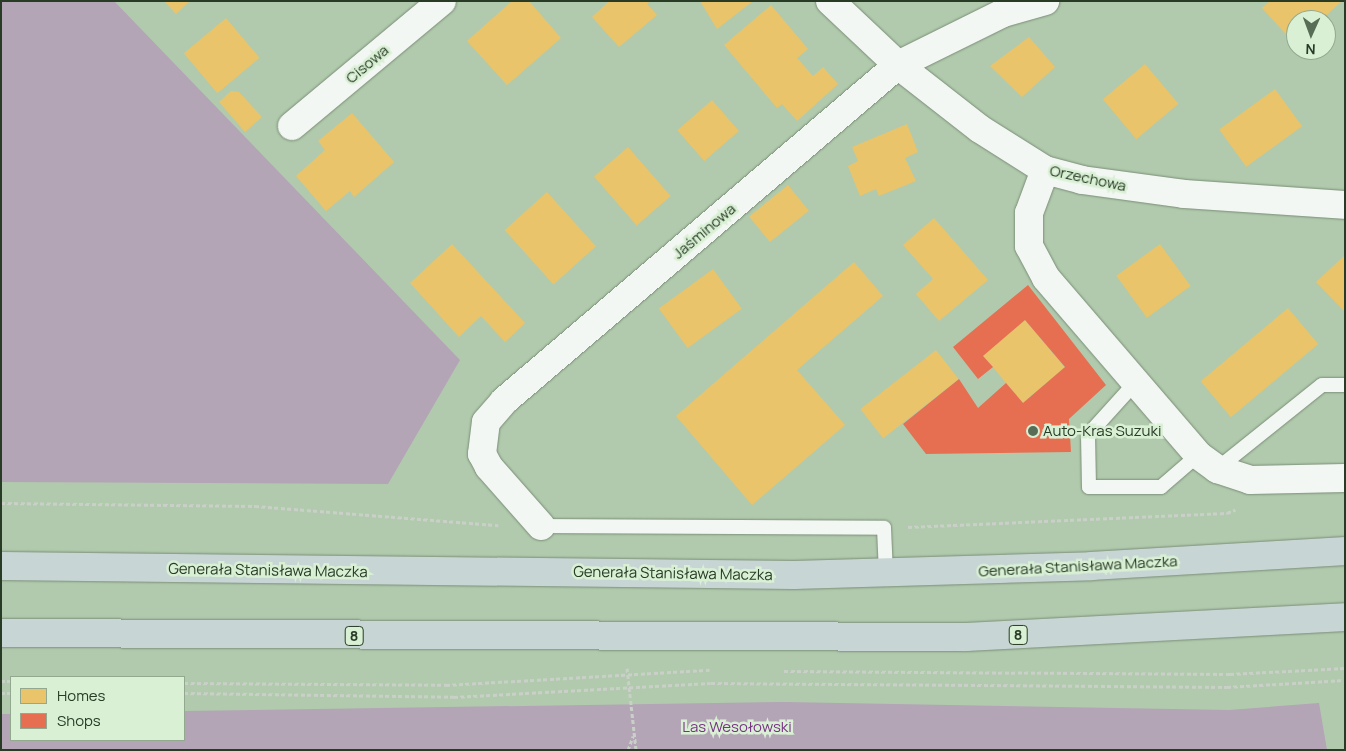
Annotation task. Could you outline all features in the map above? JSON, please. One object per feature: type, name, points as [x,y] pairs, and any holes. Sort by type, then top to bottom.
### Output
[{"type":"highway","name":"Generała Stanisława Maczka","points":[[7,565],[886,573],[1345,551]]},
{"type":"highway","name":"8","points":[[6,634],[624,638],[966,637],[1345,617]]},
{"type":"street","name":"Cisowa","points":[[292,126],[442,1]]},
{"type":"street","name":"Orzechowa","points":[[830,1],[898,65],[980,129],[1045,170],[1082,180],[1184,194],[1345,205]]},
{"type":"street","name":"Jaśminowa","points":[[541,526],[489,467],[482,454],[482,439],[489,418],[512,394],[898,65],[1003,13],[1045,1]]},
{"type":"street","points":[[1045,170],[1030,213],[1029,246],[1046,278],[1135,383],[1207,462],[1250,480],[1345,478]]},
{"type":"lane","points":[[1135,383],[1088,435],[1089,487],[1161,487],[1207,462],[1322,385],[1345,385]]},
{"type":"lane","points":[[541,526],[884,528],[886,573]]},
{"type":"path","points":[[884,528],[1228,513],[1235,511],[1244,499],[1250,480]]},
{"type":"path","points":[[1,503],[255,506],[541,526]]},
{"type":"path","points":[[624,638],[636,750]]},
{"type":"path","points":[[778,671],[1230,674],[1345,668]]},
{"type":"path","points":[[185,683],[446,685],[719,670]]},
{"type":"path","points":[[185,693],[454,697],[630,686],[740,683],[1227,687],[1345,680]]},
{"type":"path","points":[[628,750],[633,735]]},
{"type":"green space","points":[[1,1],[114,1],[460,360],[388,484],[1,482]]},
{"type":"green space","name":"Las Wesołowski","points":[[784,702],[1229,710],[1319,703],[1327,750],[1,750],[1,714],[10,714],[10,741],[185,741],[185,711]]},
{"type":"building: Homes","points":[[164,1],[190,1],[176,14]]},
{"type":"building: Homes","points":[[512,1],[529,1],[561,38],[507,85],[467,41]]},
{"type":"building: Homes","points":[[609,1],[650,1],[647,4],[657,15],[619,47],[592,17]]},
{"type":"building: Homes","points":[[700,1],[753,1],[717,29]]},
{"type":"building: Homes","points":[[1270,1],[1342,1],[1332,10],[1286,10],[1286,34],[1262,8]]},
{"type":"building: Homes","points":[[771,5],[808,49],[797,58],[813,76],[823,67],[838,84],[797,121],[782,104],[777,108],[724,45]]},
{"type":"building: Homes","points":[[226,18],[259,58],[217,93],[184,53]]},
{"type":"building: Homes","points":[[1029,37],[1055,67],[1022,97],[990,66]]},
{"type":"building: Homes","points":[[1145,64],[1178,104],[1136,139],[1103,99]]},
{"type":"building: Homes","points":[[1275,89],[1302,126],[1246,167],[1219,130]]},
{"type":"building: Homes","points":[[231,91],[239,92],[262,117],[245,132],[219,102]]},
{"type":"building: Homes","points":[[712,100],[739,131],[704,161],[677,130]]},
{"type":"building: Homes","points":[[352,113],[394,162],[354,197],[350,191],[326,211],[296,176],[325,150],[318,141]]},
{"type":"building: Homes","points":[[907,124],[918,152],[905,158],[916,181],[879,196],[876,189],[860,196],[848,166],[858,161],[852,147]]},
{"type":"building: Homes","points":[[628,147],[671,196],[637,226],[594,177]]},
{"type":"building: Homes","points":[[788,185],[809,211],[770,242],[749,216]]},
{"type":"building: Homes","points":[[547,192],[596,246],[553,284],[505,230]]},
{"type":"building: Homes","points":[[934,218],[988,280],[939,321],[916,294],[933,279],[903,245]]},
{"type":"building: Homes","points":[[452,244],[525,323],[505,342],[481,316],[459,337],[410,283]]},
{"type":"building: Homes","points":[[1160,244],[1191,286],[1147,318],[1116,276]]},
{"type":"building: Homes","points":[[1345,255],[1345,312],[1316,282]]},
{"type":"building: Homes","points":[[854,262],[883,296],[797,370],[845,425],[752,505],[676,416]]},
{"type":"building: Homes","points":[[713,269],[742,309],[688,348],[659,308]]},
{"type":"building: Homes","points":[[1288,308],[1318,344],[1231,417],[1201,381]]},
{"type":"building: Homes","points":[[1025,320],[1065,367],[1023,403],[983,355]]},
{"type":"building: Homes","points":[[936,350],[959,379],[883,438],[860,409]]},
{"type":"building: Shops","points":[[1028,285],[1106,385],[1069,419],[1071,452],[926,454],[903,424],[959,379],[978,408],[1006,383],[1023,403],[1065,367],[1025,320],[983,356],[993,367],[978,379],[953,347]]},
{"type":"place","name":"Auto-Kras Suzuki","points":[[1033,431]]}]
